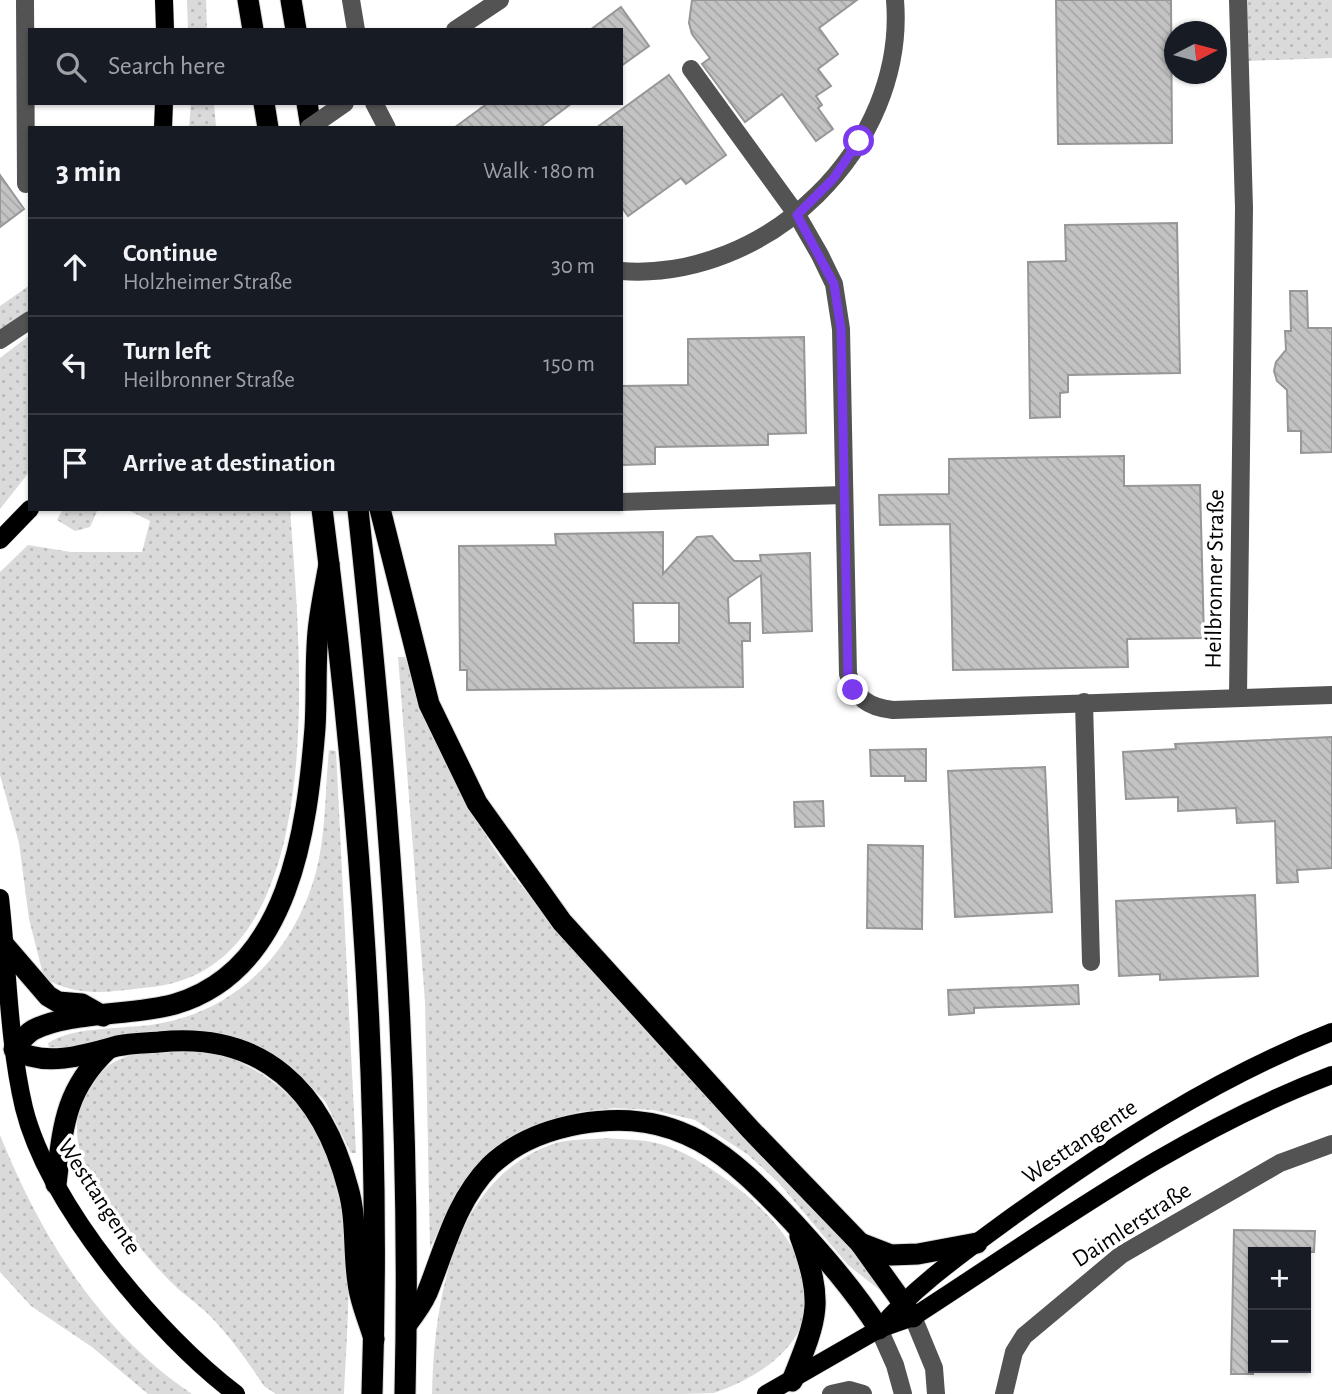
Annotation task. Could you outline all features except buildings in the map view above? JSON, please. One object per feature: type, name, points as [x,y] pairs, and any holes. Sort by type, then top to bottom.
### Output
[{"type":"highway","points":[[248,0],[253,28]]},
{"type":"highway","points":[[291,0],[296,28]]},
{"type":"highway","points":[[264,105],[268,126]]},
{"type":"highway","points":[[307,105],[310,126]]},
{"type":"highway","points":[[322,511],[352,772],[372,1066],[372,1394]]},
{"type":"highway","points":[[358,511],[384,752],[404,1055],[407,1325],[405,1394]]},
{"type":"highway","points":[[381,511],[429,704],[477,803],[562,922],[750,1129],[860,1243],[908,1309]]},
{"type":"highway","points":[[329,564],[317,633],[315,729],[305,811],[291,876],[274,918],[257,946],[224,979],[176,1004],[33,1030],[14,1049],[36,1059],[186,1039],[222,1043],[246,1050],[273,1065],[299,1088],[337,1148],[349,1191],[358,1283],[374,1339]]},
{"type":"highway","points":[[5,946],[48,996],[58,1002],[82,1004],[103,1016]]},
{"type":"highway","points":[[57,1184],[63,1125],[69,1100],[85,1072],[107,1050]]},
{"type":"highway","points":[[407,1325],[426,1295],[438,1256],[457,1213],[489,1167],[509,1150],[553,1129],[614,1119],[643,1121],[686,1134],[732,1160],[856,1292],[879,1329]]},
{"type":"highway","points":[[792,1381],[811,1335],[816,1310],[814,1280],[797,1227]]},
{"type":"highway","points":[[860,1243],[891,1255],[977,1243]]},
{"type":"main road","points":[[164,0],[164,28]]},
{"type":"main road","points":[[163,126],[164,105]]},
{"type":"main road","points":[[0,540],[28,511]]},
{"type":"main road","name":"Westtangente","points":[[0,898],[14,1049],[25,1109],[38,1148],[57,1184],[99,1249],[176,1341],[236,1394]]},
{"type":"main road","name":"Westtangente","points":[[908,1309],[977,1243],[1127,1138],[1220,1082],[1273,1055],[1332,1032]]},
{"type":"main road","name":"Westtangente","points":[[766,1394],[879,1329],[1138,1171],[1233,1118],[1332,1074]]},
{"type":"street","points":[[25,0],[26,184]]},
{"type":"street","points":[[351,0],[356,28]]},
{"type":"street","points":[[458,28],[500,0]]},
{"type":"street","points":[[623,271],[660,270],[699,263],[768,235],[797,215],[833,179],[859,141],[876,108],[892,44],[895,0]]},
{"type":"street","name":"Heilbronner Straße","points":[[691,69],[797,215],[834,284],[841,329],[848,674],[853,690],[866,704],[893,710],[1238,696],[1244,208],[1238,0]]},
{"type":"street","points":[[313,126],[342,105]]},
{"type":"street","points":[[375,105],[386,126]]},
{"type":"street","points":[[0,340],[28,321]]},
{"type":"street","points":[[623,502],[844,495]]},
{"type":"street","points":[[1238,696],[1332,695]]},
{"type":"street","points":[[1084,702],[1091,961]]},
{"type":"street","name":"Daimlerstraße","points":[[1004,1394],[1014,1352],[1024,1336],[1121,1255],[1280,1163],[1332,1144]]},
{"type":"street","points":[[908,1309],[934,1368],[936,1394]]},
{"type":"street","points":[[879,1329],[895,1364],[903,1394]]},
{"type":"street","points":[[831,1394],[849,1390],[863,1394]]},
{"type":"shaded area","points":[[187,0],[206,0],[207,28],[188,28]]},
{"type":"shaded area","points":[[1247,0],[1332,0],[1332,58],[1247,61]]},
{"type":"shaded area","points":[[191,105],[214,105],[216,126],[189,126]]},
{"type":"shaded area","points":[[28,286],[28,315],[0,333],[0,306]]},
{"type":"shaded area","points":[[28,337],[28,474],[0,509],[0,358]]},
{"type":"shaded area","points":[[62,511],[97,511],[90,527],[75,531],[57,520]]},
{"type":"shaded area","points":[[130,511],[290,511],[298,635],[299,712],[293,789],[279,861],[252,922],[211,966],[152,987],[96,992],[70,989],[44,978],[29,919],[19,843],[0,775],[0,572],[28,545],[71,552],[142,552],[150,521]]},
{"type":"shaded area","points":[[398,657],[405,657],[426,716],[466,803],[519,883],[595,971],[863,1255],[881,1281],[881,1291],[848,1265],[778,1182],[747,1154],[695,1120],[653,1110],[614,1108],[579,1112],[549,1122],[476,1172],[457,1193],[430,1248],[425,1001]]},
{"type":"shaded area","points":[[329,750],[336,751],[356,1153],[351,1153],[325,1101],[289,1065],[254,1048],[49,1047],[48,1043],[72,1033],[162,1023],[190,1015],[216,1004],[240,989],[261,970],[294,926],[307,900],[316,872],[323,827]]},
{"type":"shaded area","points":[[168,1047],[210,1049],[229,1055],[288,1094],[315,1129],[333,1168],[343,1211],[348,1257],[344,1394],[276,1394],[264,1386],[219,1326],[146,1255],[91,1176],[78,1142],[77,1131],[79,1111],[86,1091],[99,1074],[120,1059]]},
{"type":"shaded area","points":[[0,1135],[34,1210],[76,1279],[129,1341],[159,1369],[192,1394],[148,1394],[92,1347],[31,1306],[0,1272]]},
{"type":"shaded area","points":[[608,1138],[650,1142],[687,1155],[735,1186],[766,1214],[789,1243],[803,1272],[807,1300],[801,1327],[783,1352],[755,1374],[714,1393],[432,1394],[444,1285],[455,1249],[470,1216],[490,1187],[517,1163],[557,1143]]},
{"type":"route","points":[[853,690],[848,674],[841,329],[834,284],[797,215],[833,179],[859,141]]}]
